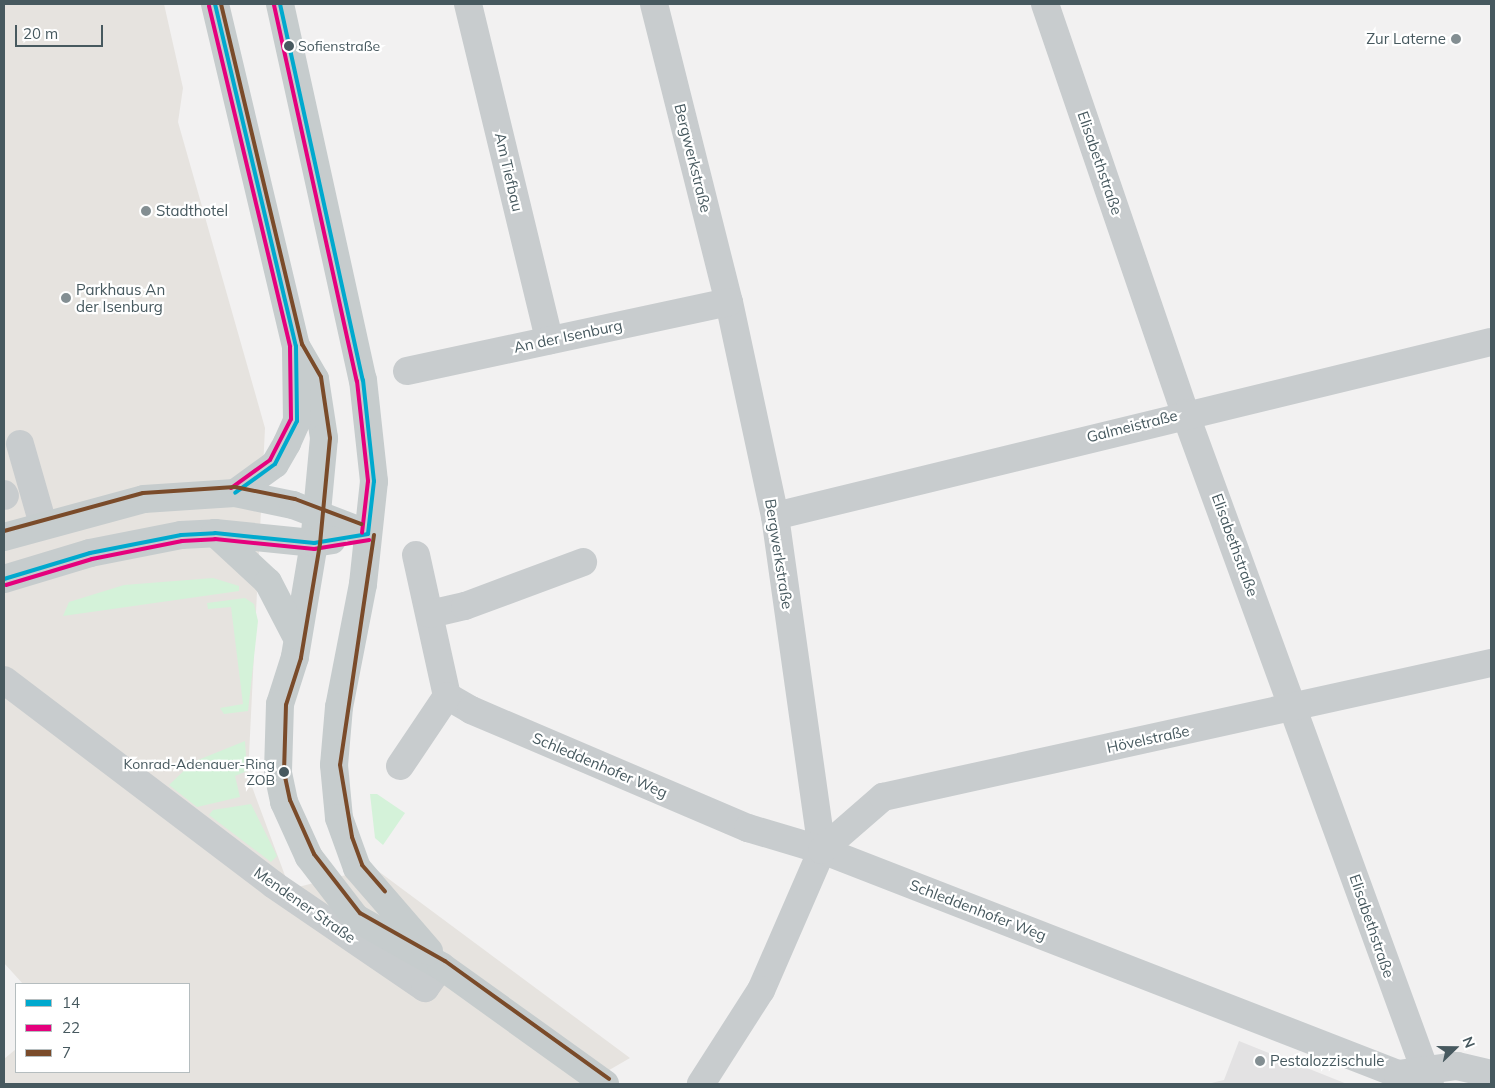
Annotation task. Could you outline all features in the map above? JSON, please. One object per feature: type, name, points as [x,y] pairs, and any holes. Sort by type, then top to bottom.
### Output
[{"type":"main road","points":[[215,4],[296,346],[297,421],[275,464],[235,493]]},
{"type":"main road","points":[[280,4],[363,380],[374,481],[368,534],[339,707],[334,765],[339,818],[357,868],[441,966]]},
{"type":"main road","points":[[296,346],[316,379],[324,438],[314,543],[295,634],[295,657],[280,704],[278,773],[295,831],[327,884],[356,918],[441,966],[605,1084]]},
{"type":"main road","points":[[4,536],[43,524],[144,499],[235,493],[318,513],[368,534]]},
{"type":"main road","points":[[4,579],[90,553],[215,533],[314,543],[368,534]]},
{"type":"main road","points":[[215,533],[268,582],[295,634]]},
{"type":"street","name":"Am Tiefbau","points":[[468,4],[549,340]]},
{"type":"street","name":"Bergwerkstraße","points":[[654,4],[729,302],[775,516],[822,850]]},
{"type":"street","name":"Elisabethstraße","points":[[1045,4],[1185,413],[1295,707],[1427,1078]]},
{"type":"street","name":"An der Isenburg","points":[[407,371],[729,302]]},
{"type":"street","name":"Galmeistraße","points":[[775,516],[1185,413],[1491,342]]},
{"type":"street","points":[[20,444],[43,524]]},
{"type":"street","points":[[400,766],[447,696],[416,555]]},
{"type":"street","points":[[430,614],[583,562]]},
{"type":"street","name":"Hövelstraße","points":[[822,850],[883,797],[1491,663]]},
{"type":"street","name":"Mendener Straße","points":[[4,680],[274,885],[425,988],[441,966]]},
{"type":"street","name":"Schleddenhofer Weg","points":[[447,696],[471,710],[748,828],[822,850],[1398,1074],[1427,1078],[1456,1066],[1491,1074]]},
{"type":"street","points":[[701,1084],[761,990],[822,850]]},
{"type":"shaded area","points":[[4,4],[164,4],[183,88],[178,122],[265,428],[248,776],[290,889],[374,868],[630,1058],[585,1084],[4,1084],[4,1059],[15,1050],[15,1073],[190,1073],[190,983],[22,983],[4,963]]},
{"type":"shaded area","name":"Pestalozzischule","points":[[1239,1041],[1347,1084],[1207,1084],[1224,1080]]},
{"type":"green space","points":[[213,578],[239,586],[239,591],[63,616],[69,602],[124,585]]},
{"type":"green space","points":[[245,598],[254,604],[258,621],[248,711],[224,714],[220,708],[243,704],[231,607],[208,609],[207,603]]},
{"type":"green space","points":[[245,741],[247,771],[235,776],[240,797],[197,807],[169,785],[193,762]]},
{"type":"green space","points":[[370,794],[377,794],[405,813],[383,845],[375,838]]},
{"type":"green space","points":[[251,804],[277,856],[271,862],[209,815],[213,810]]},
{"type":"transit line","name":"14","points":[[215,4],[296,346],[297,421],[275,464],[235,493]]},
{"type":"transit line","name":"7","points":[[221,4],[302,344],[321,377],[330,438],[320,544],[301,658],[286,705],[284,772],[290,800],[314,854],[360,913],[445,961],[609,1079]]},
{"type":"transit line","name":"14","points":[[280,4],[363,380],[374,481],[368,534]]},
{"type":"transit line","name":"22","points":[[274,5],[357,381],[368,481],[362,533]]},
{"type":"transit line","name":"22","points":[[209,6],[290,347],[291,419],[270,460],[231,488]]},
{"type":"transit line","name":"7","points":[[4,531],[143,493],[235,487],[295,499],[361,524]]},
{"type":"transit line","name":"14","points":[[4,579],[90,553],[181,535],[215,533],[314,543],[368,534]]},
{"type":"transit line","name":"7","points":[[374,535],[340,765],[352,837],[362,865],[385,891]]},
{"type":"transit line","name":"22","points":[[6,585],[92,559],[182,541],[215,539],[314,549],[369,540]]},
{"type":"place","name":"Zur Laterne","points":[[1456,39]]},
{"type":"place","name":"Sofienstraße","points":[[289,46]]},
{"type":"place","name":"Stadthotel","points":[[146,211]]},
{"type":"place","name":"Parkhaus An der Isenburg","points":[[66,298]]},
{"type":"place","name":"Konrad-Adenauer-Ring ZOB","points":[[284,772]]},
{"type":"place","name":"Pestalozzischule","points":[[1260,1061]]}]
